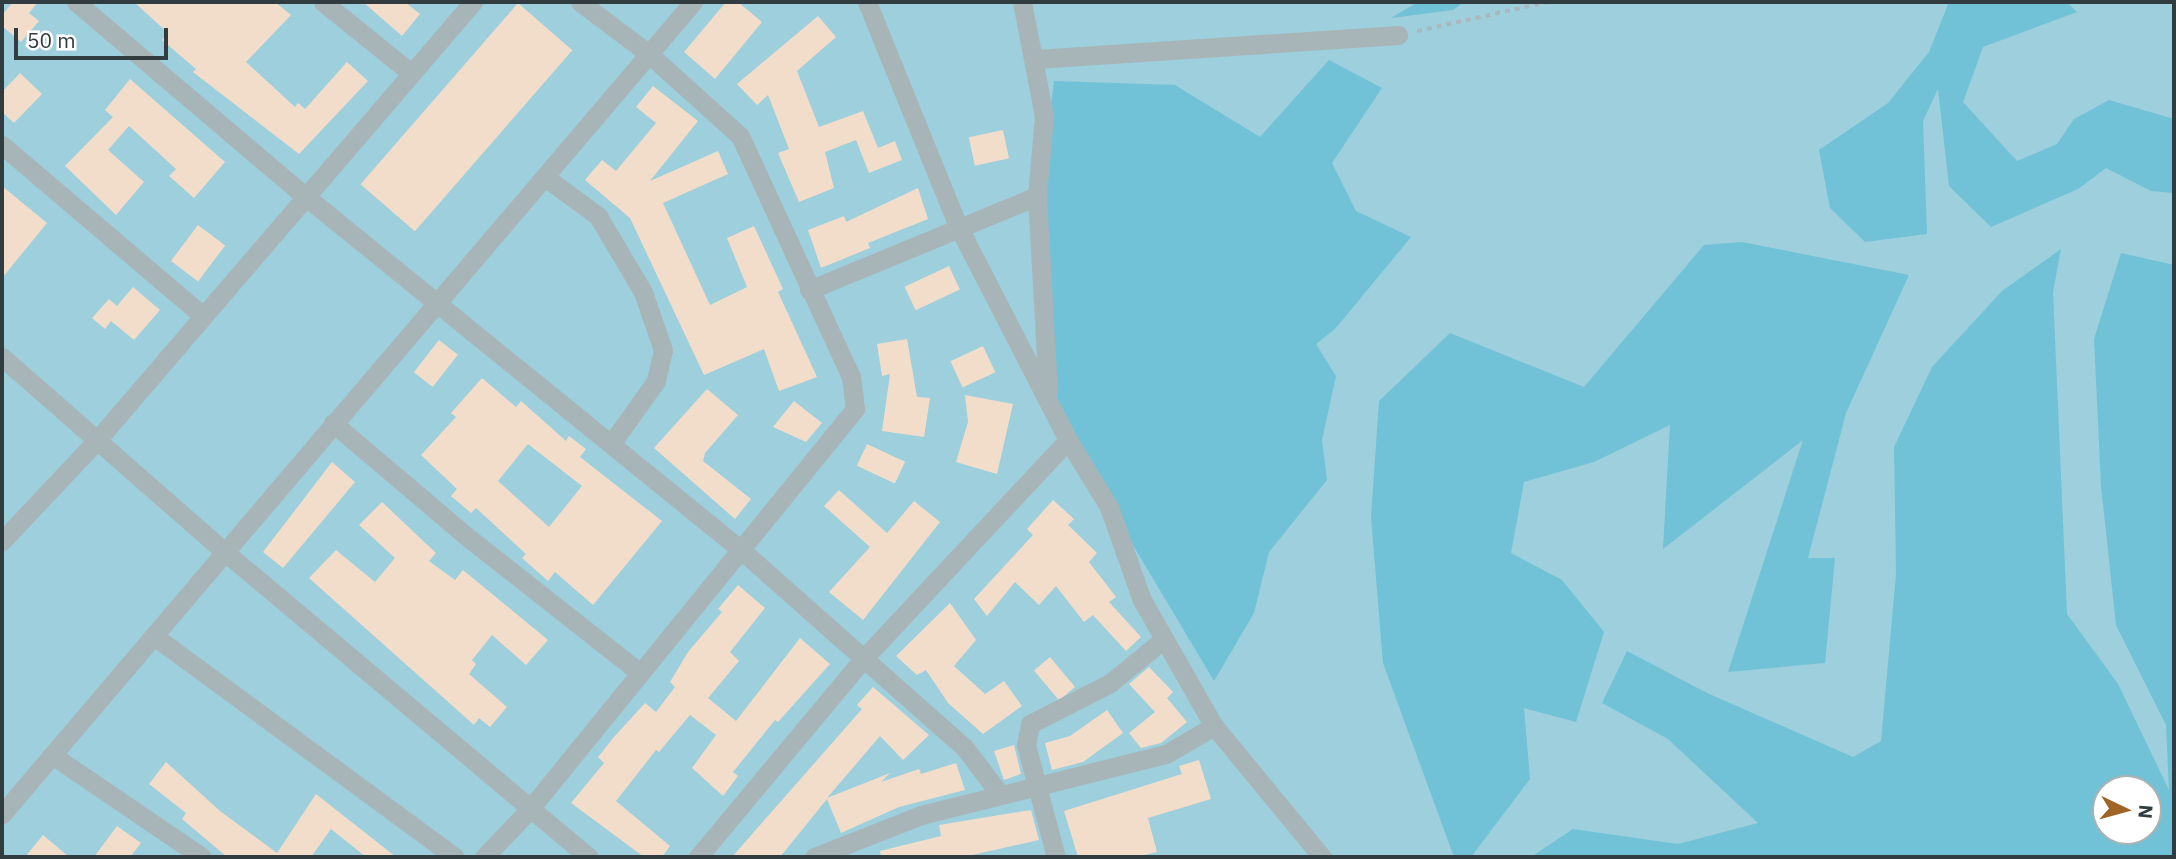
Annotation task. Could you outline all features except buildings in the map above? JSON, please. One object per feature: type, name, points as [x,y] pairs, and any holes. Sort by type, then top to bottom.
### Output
[{"type":"street","points":[[76,2],[305,196],[439,300],[740,549],[964,747],[999,793]]},
{"type":"street","points":[[323,2],[411,74]]},
{"type":"street","points":[[2,541],[98,439],[473,2]]},
{"type":"street","points":[[484,857],[529,810],[639,671],[855,409],[851,377],[740,136],[649,54],[580,2]]},
{"type":"street","points":[[2,814],[693,2]]},
{"type":"street","points":[[867,2],[958,226],[1048,395],[1068,440],[1109,508],[1142,600],[1214,726],[1322,857]]},
{"type":"street","points":[[1025,3],[1044,116],[1037,196],[1048,395]]},
{"type":"street","points":[[1036,59],[1398,35]]},
{"type":"street","points":[[2,145],[203,316]]},
{"type":"street","points":[[545,177],[598,216],[643,292],[663,350],[656,381],[611,444]]},
{"type":"street","points":[[809,290],[958,226],[1037,196]]},
{"type":"street","points":[[2,357],[225,552],[529,810],[589,857]]},
{"type":"street","points":[[333,423],[470,539],[639,671]]},
{"type":"street","points":[[698,857],[864,658],[1068,440]]},
{"type":"street","points":[[154,636],[455,857]]},
{"type":"street","points":[[1056,857],[1026,745],[1035,718],[1110,682],[1164,639]]},
{"type":"street","points":[[814,857],[922,814],[1166,754],[1214,726]]},
{"type":"street","points":[[52,755],[202,857]]},
{"type":"path","points":[[1398,35],[1548,2]]},
{"type":"shaded area","points":[[2,2],[2174,2],[2174,857],[2,857]]},
{"type":"shaded area","points":[[1418,2],[1464,2],[1453,10],[1391,18]]},
{"type":"shaded area","points":[[1949,2],[2067,2],[2077,12],[1983,47],[1963,102],[2017,161],[2057,144],[2074,119],[2109,100],[2174,119],[2174,193],[2151,191],[2106,168],[2078,189],[1991,227],[1949,186],[1938,89],[1923,121],[1927,234],[1865,242],[1830,208],[1819,150],[1888,103],[1929,52]]},
{"type":"shaded area","points":[[1329,60],[1382,88],[1332,163],[1356,211],[1411,237],[1336,328],[1316,344],[1336,376],[1322,440],[1327,480],[1269,552],[1254,613],[1214,681],[1058,419],[1041,185],[1054,81],[1175,85],[1260,137]]},
{"type":"shaded area","points":[[1742,242],[1909,275],[1846,413],[1808,558],[1835,558],[1825,663],[1728,672],[1803,440],[1663,549],[1670,425],[1594,462],[1524,482],[1511,553],[1562,580],[1604,632],[1576,722],[1524,708],[1530,779],[1471,857],[1454,857],[1383,663],[1371,517],[1379,401],[1450,333],[1584,387],[1704,245]]},
{"type":"shaded area","points":[[2061,249],[2053,292],[2067,614],[2118,684],[2162,775],[2092,775],[2092,845],[2162,845],[2162,775],[2169,790],[2166,725],[2116,625],[2101,486],[2094,339],[2121,253],[2174,265],[2174,857],[1531,857],[1573,829],[1678,844],[1758,823],[1668,739],[1602,703],[1627,651],[1707,693],[1853,757],[1881,741],[1896,574],[1894,447],[1932,367],[2002,291]]}]
